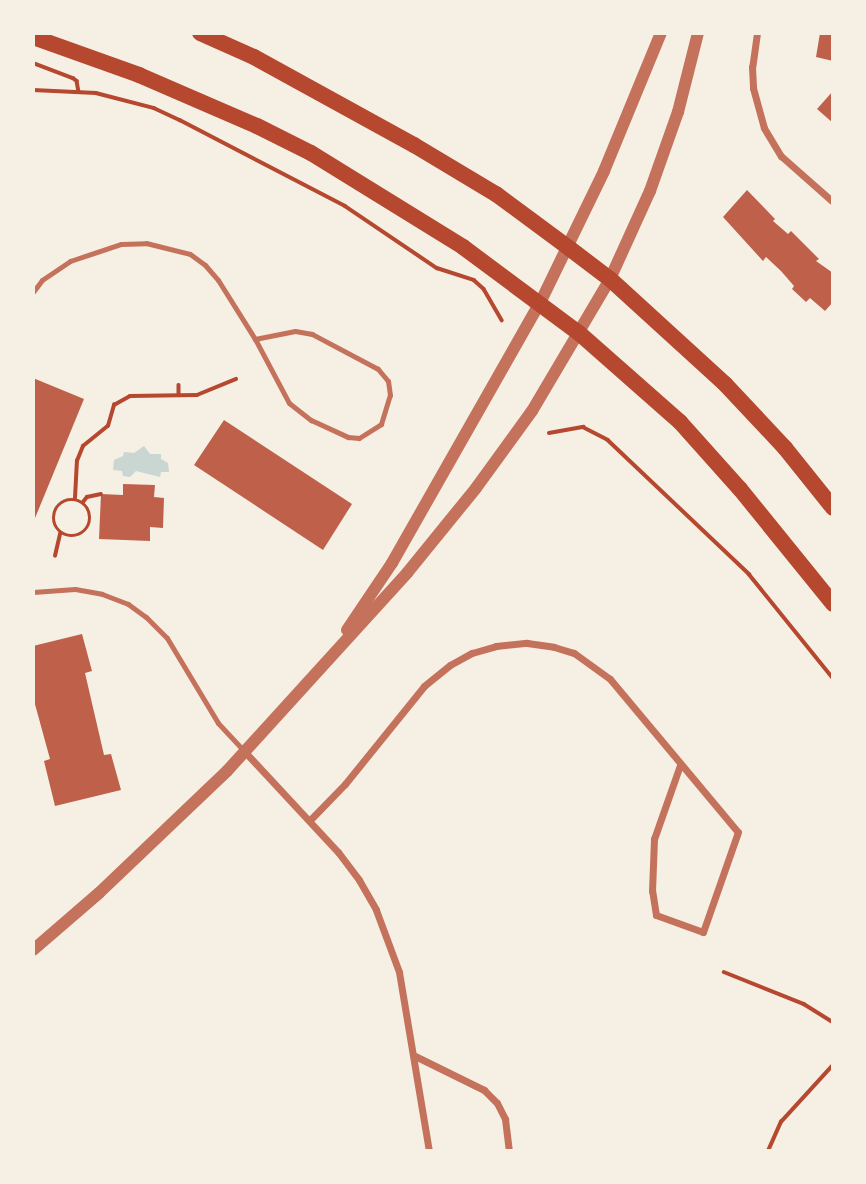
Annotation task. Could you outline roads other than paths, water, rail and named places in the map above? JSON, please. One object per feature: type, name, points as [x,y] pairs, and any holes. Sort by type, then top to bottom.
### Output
[{"type":"main road","points":[[200,33],[254,57],[414,145],[496,194],[611,279],[725,384],[785,448],[833,508]]},
{"type":"main road","points":[[33,37],[162,85],[257,126],[312,153],[463,247],[579,332],[680,422],[740,489],[833,604]]},
{"type":"street","points":[[323,666],[392,564],[540,303],[569,248],[637,97],[661,33]]},
{"type":"street","points":[[33,950],[173,825],[245,752],[407,573],[476,488],[532,411],[611,279],[650,191],[678,112],[698,33]]},
{"type":"street","points":[[757,33],[752,67],[753,88],[764,128],[780,156],[833,202]]},
{"type":"street","points":[[310,820],[345,784],[424,686],[450,665],[472,653],[496,646],[527,643],[554,647],[574,653],[610,679],[738,832],[703,932],[656,915],[652,891],[654,839],[680,765]]},
{"type":"street","points":[[245,752],[310,820],[359,880],[376,910],[399,972],[429,1151]]},
{"type":"street","points":[[415,1056],[484,1090],[497,1103],[505,1119],[509,1151]]},
{"type":"lane","points":[[33,292],[51,273],[94,251],[121,244],[146,243],[170,247],[205,265],[255,339],[289,403],[312,420],[348,437],[359,438],[381,424],[390,395],[388,381],[378,369],[312,334],[295,331],[255,339]]},
{"type":"lane","points":[[33,592],[75,589],[102,594],[128,604],[146,617],[166,638],[218,723],[245,752]]}]
